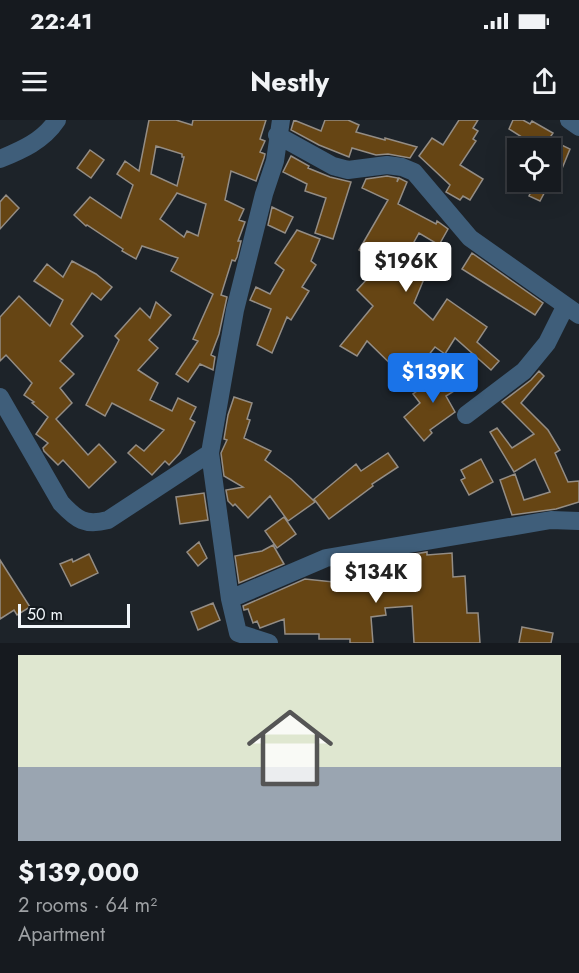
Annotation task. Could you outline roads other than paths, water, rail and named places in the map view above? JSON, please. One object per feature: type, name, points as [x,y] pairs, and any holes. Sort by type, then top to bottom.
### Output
[{"type":"street","points":[[0,159],[35,142],[50,130],[57,120]]},
{"type":"street","points":[[569,120],[579,127]]},
{"type":"street","points":[[269,643],[239,638],[230,599],[210,453],[235,309],[264,194],[275,161],[279,128],[333,166],[348,170],[387,165],[402,167],[414,172],[470,238],[572,311],[524,371],[466,416]]},
{"type":"street","points":[[0,397],[61,503],[73,516],[84,522],[97,523],[108,520],[210,453]]},
{"type":"street","points":[[230,599],[326,558],[550,520],[579,521]]}]
